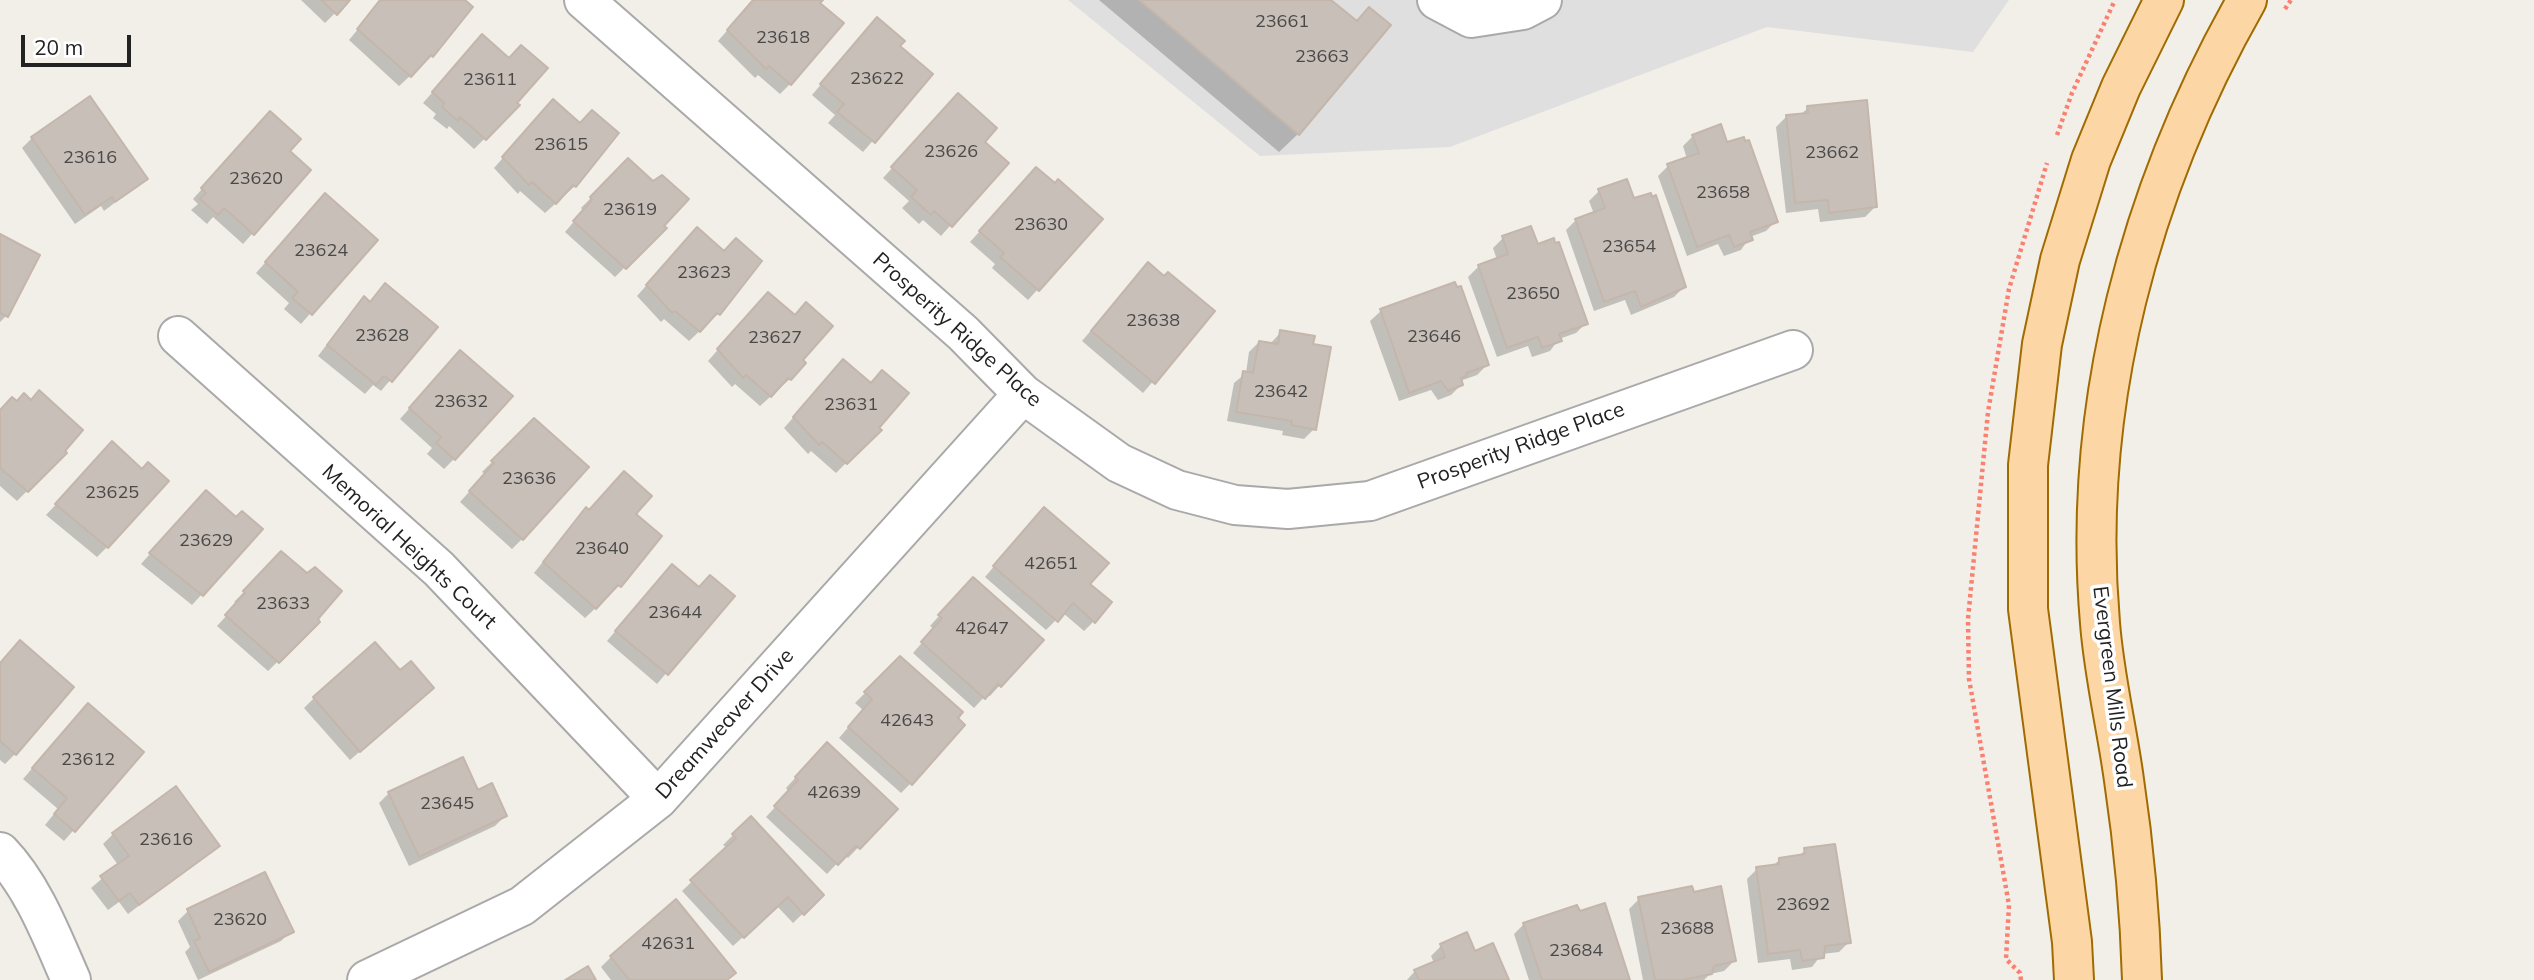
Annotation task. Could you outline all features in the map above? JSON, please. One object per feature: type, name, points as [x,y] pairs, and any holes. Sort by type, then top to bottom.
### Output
[{"type":"main road","points":[[2074,980],[2072,942],[2028,609],[2028,465],[2042,344],[2060,260],[2091,160],[2121,87],[2164,0]]},
{"type":"main road","name":"Evergreen Mills Road","points":[[2142,980],[2140,908],[2100,624],[2097,532],[2101,443],[2117,336],[2146,228],[2180,135],[2218,51],[2263,9]]},
{"type":"street","name":"Prosperity Ridge Place","points":[[584,0],[963,332],[1023,394],[1119,463],[1177,490],[1235,505],[1288,509],[1370,501],[1793,350]]},
{"type":"street","points":[[1437,0],[1471,18],[1523,10],[1542,0]]},
{"type":"street","name":"Memorial Heights Court","points":[[178,336],[439,569],[659,799]]},
{"type":"street","name":"Dreamweaver Drive","points":[[367,980],[522,906],[604,845],[659,799],[1023,394]]},
{"type":"street","points":[[0,852],[13,865],[46,924],[71,980]]},
{"type":"path","points":[[2263,9],[2291,0]]},
{"type":"shaded area","points":[[1068,0],[2009,0],[1973,52],[1767,27],[1450,147],[1260,156]]},
{"type":"building","points":[[321,0],[350,0],[337,15]]},
{"type":"building","points":[[380,0],[465,0],[473,7],[433,57],[431,55],[411,77],[357,29]]},
{"type":"building","points":[[753,0],[823,0],[820,3],[844,23],[791,85],[769,66],[766,69],[727,30]]},
{"type":"building","points":[[1139,0],[1331,0],[1357,21],[1369,7],[1391,25],[1299,135]]},
{"type":"building","points":[[877,17],[905,41],[900,46],[933,74],[875,143],[837,112],[844,104],[820,84]]},
{"type":"building","points":[[482,34],[509,58],[521,45],[548,68],[517,103],[520,105],[486,140],[460,117],[458,121],[442,107],[444,103],[432,92]]},
{"type":"building","points":[[958,93],[997,128],[985,142],[1009,163],[952,227],[934,211],[931,215],[911,197],[917,190],[891,167]]},
{"type":"building","points":[[90,96],[148,179],[115,202],[112,197],[85,215],[31,137]]},
{"type":"building","points":[[553,99],[580,123],[592,110],[619,133],[576,187],[573,185],[556,204],[532,182],[529,185],[502,157]]},
{"type":"building","points":[[1867,100],[1877,207],[1829,213],[1828,200],[1795,203],[1786,115],[1808,113],[1807,106]]},
{"type":"building","points":[[270,111],[301,139],[290,151],[311,170],[254,235],[224,208],[218,215],[200,199],[206,193],[201,188]]},
{"type":"building","points":[[1721,124],[1727,142],[1744,137],[1745,141],[1749,140],[1778,222],[1750,232],[1753,240],[1734,247],[1729,235],[1697,247],[1667,164],[1699,153],[1692,135]]},
{"type":"building","points":[[628,158],[653,181],[662,175],[689,199],[664,226],[667,228],[626,269],[573,221],[592,200],[590,197]]},
{"type":"building","points":[[1036,167],[1055,183],[1058,179],[1103,219],[1039,291],[1000,257],[1004,253],[979,231]]},
{"type":"building","points":[[1627,179],[1634,198],[1651,193],[1652,197],[1656,195],[1686,287],[1641,307],[1635,291],[1604,302],[1575,219],[1605,208],[1598,189]]},
{"type":"building","points":[[325,193],[378,240],[312,315],[292,298],[298,292],[265,262]]},
{"type":"building","points":[[1531,226],[1538,244],[1554,238],[1555,243],[1559,242],[1588,324],[1559,334],[1562,341],[1542,348],[1538,337],[1507,348],[1478,265],[1508,254],[1502,236]]},
{"type":"building","points":[[697,227],[724,251],[736,238],[762,261],[720,315],[717,313],[700,332],[675,311],[672,313],[646,285]]},
{"type":"building","points":[[0,234],[40,255],[8,317],[0,313]]},
{"type":"building","points":[[1148,262],[1164,276],[1168,272],[1215,311],[1155,384],[1091,331]]},
{"type":"building","points":[[1455,282],[1457,287],[1461,286],[1489,365],[1466,373],[1467,376],[1461,378],[1463,385],[1448,391],[1441,381],[1409,393],[1380,309]]},
{"type":"building","points":[[385,283],[438,327],[392,382],[384,376],[376,385],[327,345],[364,296],[370,302]]},
{"type":"building","points":[[768,292],[795,315],[806,302],[833,326],[803,360],[806,363],[771,397],[746,375],[743,378],[717,349]]},
{"type":"building","points":[[1280,330],[1315,336],[1313,344],[1331,347],[1316,430],[1291,425],[1292,421],[1236,412],[1243,371],[1253,373],[1259,341],[1278,344]]},
{"type":"building","points":[[460,350],[513,396],[455,460],[436,443],[441,437],[409,408]]},
{"type":"building","points":[[843,359],[871,383],[882,370],[909,393],[879,428],[882,430],[847,464],[822,442],[819,445],[793,417]]},
{"type":"building","points":[[39,390],[83,430],[65,451],[67,453],[28,492],[0,468],[0,410],[12,397],[17,401],[24,393],[31,400]]},
{"type":"building","points":[[534,418],[589,467],[523,540],[469,491],[494,463],[491,461]]},
{"type":"building","points":[[112,441],[142,469],[148,462],[169,481],[108,548],[55,504]]},
{"type":"building","points":[[624,471],[652,496],[636,514],[662,536],[621,587],[618,585],[596,609],[543,562],[586,507],[589,510]]},
{"type":"building","points":[[206,490],[236,517],[242,511],[263,529],[203,596],[149,553]]},
{"type":"building","points":[[1044,507],[1109,563],[1090,584],[1112,602],[1095,623],[1073,603],[1058,622],[993,566]]},
{"type":"building","points":[[281,551],[307,573],[315,567],[342,591],[318,619],[320,622],[279,663],[225,615],[245,593],[243,591]]},
{"type":"building","points":[[672,564],[699,587],[710,575],[735,596],[668,675],[615,631]]},
{"type":"building","points":[[973,577],[1044,640],[1001,687],[998,684],[985,699],[921,642],[942,618],[938,615]]},
{"type":"building","points":[[20,640],[74,687],[16,755],[0,741],[0,663]]},
{"type":"building","points":[[375,642],[400,670],[411,661],[434,688],[360,752],[313,697]]},
{"type":"building","points":[[900,656],[963,712],[958,718],[965,725],[912,785],[848,727],[872,699],[864,692]]},
{"type":"building","points":[[88,703],[144,752],[75,832],[54,814],[67,798],[32,768]]},
{"type":"building","points":[[827,742],[898,809],[860,849],[856,846],[838,865],[774,806],[798,780],[795,777]]},
{"type":"building","points":[[463,757],[478,790],[492,783],[507,816],[419,857],[388,792]]},
{"type":"building","points":[[176,786],[220,846],[139,905],[130,893],[119,901],[100,876],[129,856],[112,833]]},
{"type":"building","points":[[751,816],[824,895],[804,915],[788,897],[744,938],[690,880],[736,838],[732,834]]},
{"type":"building","points":[[1835,844],[1851,943],[1825,946],[1824,958],[1802,961],[1800,950],[1768,954],[1756,867],[1779,864],[1779,858],[1805,854],[1804,848]]},
{"type":"building","points":[[265,872],[294,932],[209,972],[194,941],[200,938],[187,909]]},
{"type":"building","points":[[1692,886],[1694,892],[1721,886],[1736,961],[1714,966],[1712,974],[1683,980],[1655,980],[1638,897]]},
{"type":"building","points":[[676,899],[736,973],[727,980],[629,980],[610,956]]},
{"type":"building","points":[[1605,903],[1630,980],[1542,980],[1523,923],[1577,905],[1580,911]]},
{"type":"building","points":[[1467,932],[1475,951],[1493,943],[1509,980],[1419,980],[1414,970],[1445,957],[1440,944]]},
{"type":"building","points":[[588,966],[596,980],[565,980]]}]
